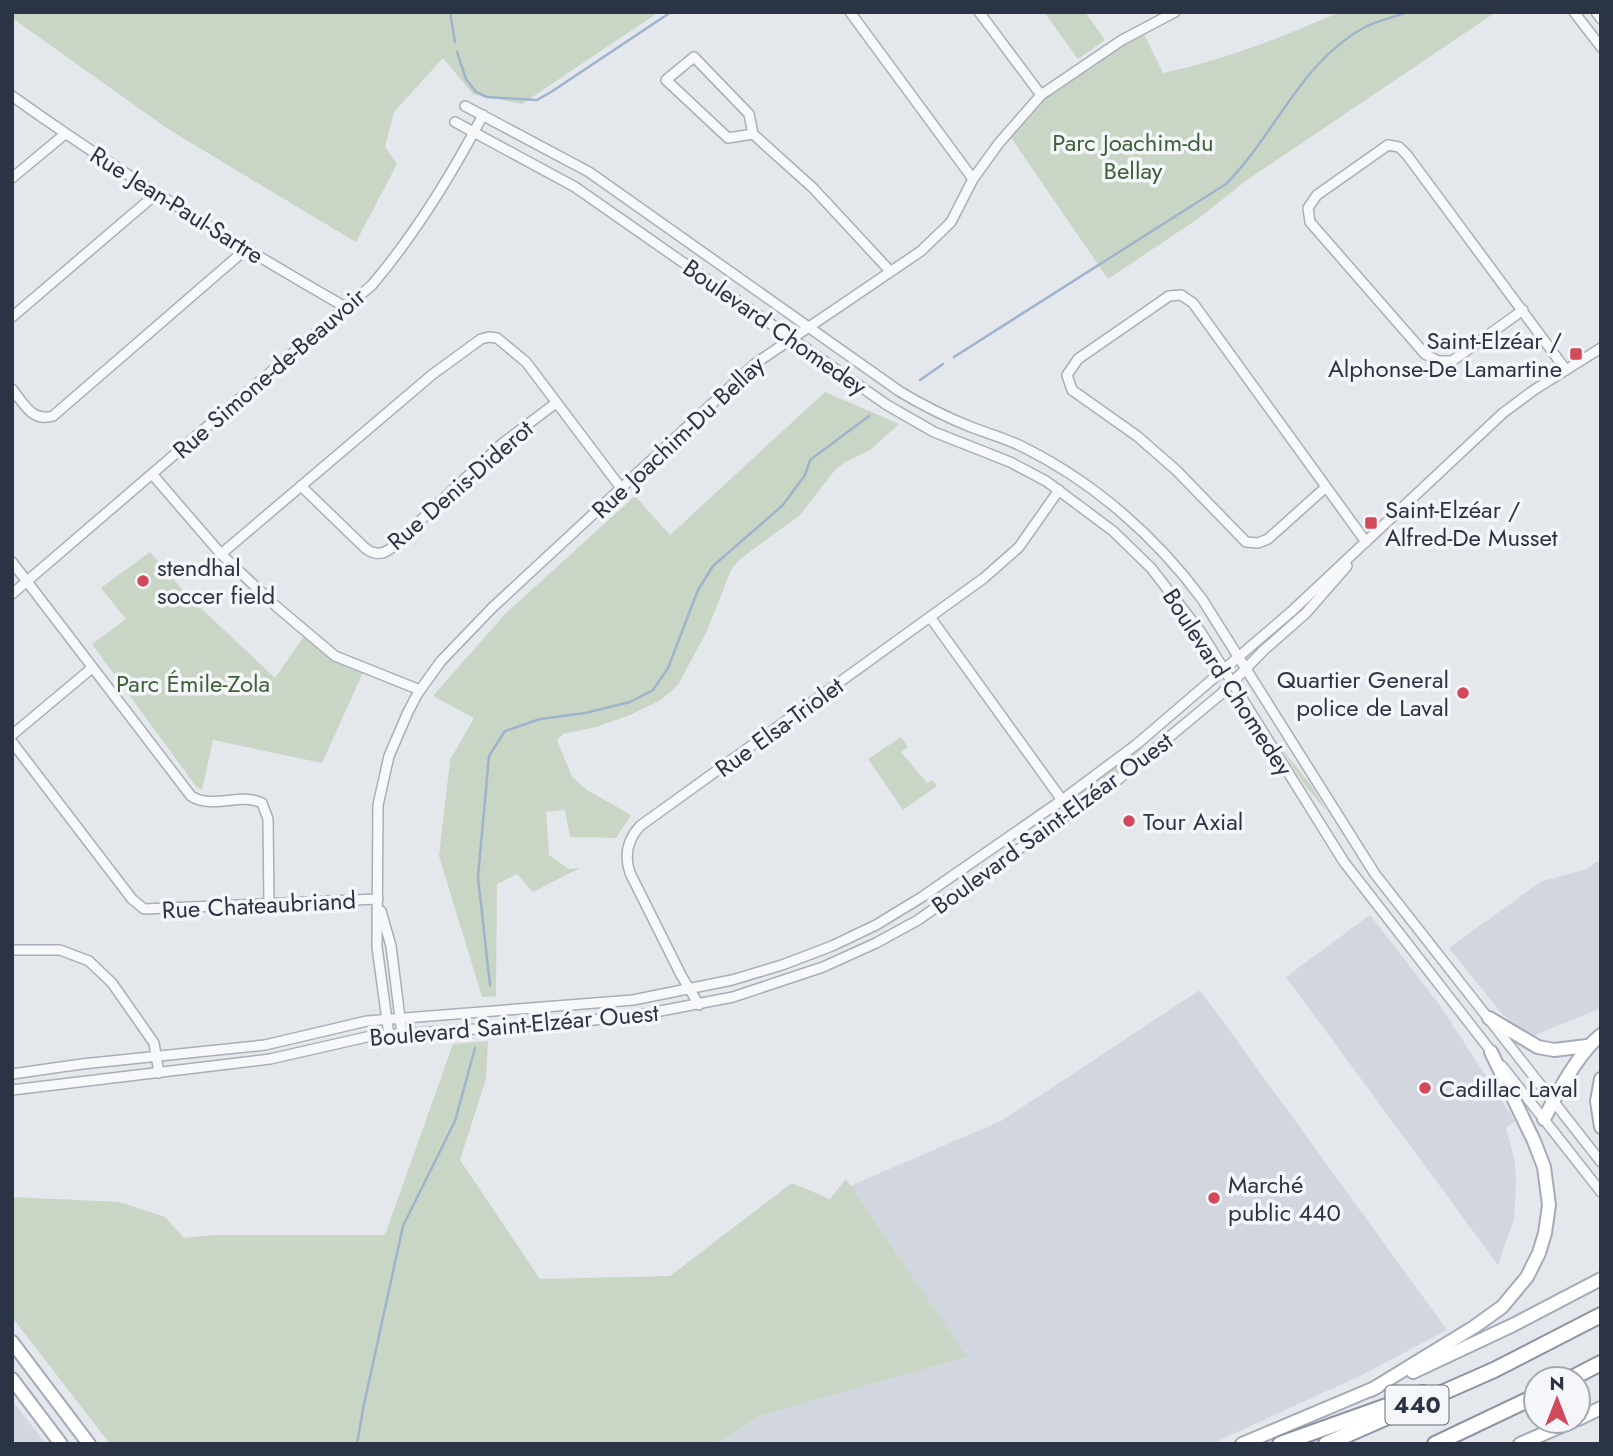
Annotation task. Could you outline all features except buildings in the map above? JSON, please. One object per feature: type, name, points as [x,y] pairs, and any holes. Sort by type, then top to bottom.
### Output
[{"type":"highway","name":"440","points":[[1326,1444],[1507,1364],[1601,1315]]},
{"type":"highway","points":[[1280,1444],[1507,1364]]},
{"type":"highway","name":"440","points":[[1435,1444],[1522,1403]]},
{"type":"main road","points":[[1489,1018],[1538,1047],[1554,1050],[1587,1046]]},
{"type":"main road","points":[[1544,1119],[1587,1046],[1601,1035]]},
{"type":"main road","points":[[1371,1390],[1484,1321],[1502,1307],[1527,1277],[1539,1253],[1548,1214],[1549,1195],[1544,1167],[1534,1140],[1491,1052]]},
{"type":"main road","points":[[1601,1079],[1597,1101],[1601,1127]]},
{"type":"main road","points":[[1242,1444],[1468,1347],[1601,1279]]},
{"type":"main road","points":[[12,1342],[89,1444]]},
{"type":"main road","points":[[12,1379],[61,1444]]},
{"type":"main road","points":[[1520,1444],[1541,1435]]},
{"type":"street","points":[[850,12],[973,179]]},
{"type":"street","points":[[979,12],[1041,95]]},
{"type":"street","points":[[1145,12],[1152,23]]},
{"type":"street","name":"Rue Joachim-Du Bellay","points":[[388,1035],[377,947],[377,817],[389,756],[420,690],[441,661],[492,608],[572,537],[738,378],[768,354],[921,251],[951,222],[973,179],[999,143],[1041,95],[1096,57],[1175,12]]},
{"type":"street","points":[[1574,12],[1601,47]]},
{"type":"street","points":[[1596,12],[1601,19]]},
{"type":"street","points":[[753,134],[729,138],[666,80],[694,57],[748,114],[753,134],[813,188],[890,271]]},
{"type":"street","name":"Rue Jean-Paul-Sartre","points":[[12,96],[156,194],[347,309]]},
{"type":"street","name":"Boulevard Chomedey","points":[[465,106],[589,172],[911,398],[960,422],[1024,447],[1094,491],[1135,525],[1174,564],[1202,599],[1368,864],[1601,1162]]},
{"type":"street","name":"Rue Simone-de-Beauvoir","points":[[12,594],[372,285],[415,231],[482,115]]},
{"type":"street","name":"Boulevard Chomedey","points":[[455,122],[575,187],[875,398],[959,443],[1010,462],[1059,490],[1113,531],[1151,568],[1186,610],[1344,862],[1601,1192]]},
{"type":"street","points":[[12,178],[65,134]]},
{"type":"street","points":[[1523,310],[1452,361],[1438,361],[1425,354],[1310,222],[1308,208],[1317,195],[1388,145],[1399,147],[1523,310],[1566,370]]},
{"type":"street","points":[[12,317],[156,194]]},
{"type":"street","points":[[12,389],[33,415],[44,418],[53,416],[245,250]]},
{"type":"street","points":[[1326,487],[1268,539],[1258,543],[1246,542],[1176,470],[1137,436],[1072,390],[1067,375],[1073,364],[1087,353],[1169,296],[1181,295],[1194,303],[1366,542]]},
{"type":"street","points":[[221,554],[433,374],[485,338],[497,338],[522,358],[621,488]]},
{"type":"street","name":"Boulevard Saint-Elzéar Ouest","points":[[12,1074],[85,1063],[274,1044],[346,1025],[401,1018],[597,1004],[690,990],[782,965],[863,932],[922,898],[1138,744],[1240,657],[1503,413],[1601,348]]},
{"type":"street","name":"Rue Denis-Diderot","points":[[302,486],[364,547],[373,553],[382,553],[390,549],[503,443],[556,402]]},
{"type":"street","points":[[152,474],[221,554],[277,607],[335,656],[420,690]]},
{"type":"street","name":"Rue Elsa-Triolet","points":[[699,1005],[630,873],[627,856],[633,834],[640,826],[984,578],[1019,547],[1059,490]]},
{"type":"street","name":"Boulevard Saint-Elzéar Ouest","points":[[12,1090],[270,1059],[388,1035],[606,1020],[699,1005],[755,991],[810,972],[856,953],[910,925],[1127,773],[1189,723],[1306,613],[1366,542]]},
{"type":"street","points":[[12,562],[191,796],[205,802],[252,800],[262,803],[268,821],[269,904]]},
{"type":"street","points":[[930,617],[1062,800]]},
{"type":"street","points":[[12,735],[92,667]]},
{"type":"street","name":"Rue Chateaubriand","points":[[12,742],[141,908],[153,910],[378,899]]},
{"type":"street","name":"Rue Joachim-Du Bellay","points":[[378,899],[391,947],[402,1034]]},
{"type":"street","points":[[12,950],[60,950],[89,961],[112,983],[154,1043],[159,1073]]},
{"type":"shaded area","points":[[1596,862],[1601,862],[1601,1008],[1530,1037],[1503,1015],[1449,948],[1540,882],[1587,869]]},
{"type":"shaded area","points":[[1370,915],[1439,1004],[1515,1121],[1506,1128],[1515,1162],[1514,1219],[1498,1265],[1286,977]]},
{"type":"shaded area","points":[[1200,990],[1447,1330],[1362,1375],[1211,1444],[716,1444],[759,1416],[967,1357],[850,1186],[1001,1121]]},
{"type":"shaded area","points":[[12,1400],[28,1421],[46,1444],[12,1444]]},
{"type":"green space","points":[[12,12],[659,12],[522,104],[473,94],[443,58],[394,112],[385,147],[397,164],[356,242],[168,129],[12,18]]},
{"type":"green space","points":[[1044,12],[1085,12],[1105,40],[1078,59]]},
{"type":"green space","name":"Parc Joachim-du Bellay","points":[[1340,12],[1496,12],[1247,180],[1199,218],[1108,279],[1008,133],[1042,95],[1142,30],[1163,73],[1253,47]]},
{"type":"green space","points":[[825,392],[899,424],[870,450],[835,470],[800,515],[740,559],[731,570],[707,631],[678,685],[661,700],[630,715],[596,727],[563,734],[557,740],[572,777],[587,790],[631,815],[616,838],[570,837],[565,810],[546,812],[549,855],[569,869],[580,868],[533,892],[517,874],[497,884],[496,996],[482,997],[439,856],[450,760],[474,718],[433,696],[505,614],[635,496],[670,535]]},
{"type":"green space","name":"Parc Émile-Zola","points":[[150,552],[189,597],[275,678],[307,632],[335,656],[365,668],[322,763],[213,740],[202,790],[195,785],[92,644],[126,619],[101,588]]},
{"type":"green space","points":[[901,737],[908,747],[901,752],[927,783],[933,780],[937,786],[903,810],[868,759]]},
{"type":"green space","points":[[1145,745],[1117,774],[1035,831],[1069,802]]},
{"type":"green space","points":[[1282,749],[1310,784],[1328,813],[1303,783]]},
{"type":"green space","points":[[488,1041],[486,1079],[460,1160],[540,1279],[670,1276],[792,1183],[830,1199],[846,1179],[967,1357],[759,1416],[716,1444],[110,1444],[12,1317],[12,1197],[119,1202],[165,1217],[184,1238],[212,1235],[385,1235],[453,1044]]},
{"type":"waterway","points":[[450,12],[455,42]]},
{"type":"waterway","points":[[457,52],[466,79],[476,92],[487,97],[537,100],[671,12]]},
{"type":"waterway","points":[[954,357],[1226,184],[1324,58],[1344,40],[1367,26],[1408,12]]},
{"type":"waterway","points":[[920,380],[943,364]]},
{"type":"waterway","points":[[490,985],[478,877],[489,756],[505,731],[540,719],[585,713],[630,702],[653,690],[668,668],[698,590],[713,566],[783,505],[805,475],[810,460],[869,416]]},
{"type":"waterway","points":[[357,1444],[403,1226],[455,1121],[475,1048]]},
{"type":"place","name":"Saint-Elzéar / Alphonse-De Lamartine","points":[[1576,354]]},
{"type":"place","name":"Saint-Elzéar / Alfred-De Musset","points":[[1371,523]]},
{"type":"place","name":"stendhal soccer field","points":[[143,581]]},
{"type":"place","name":"Quartier General police de Laval","points":[[1463,693]]},
{"type":"place","name":"Tour Axial","points":[[1129,821]]},
{"type":"place","name":"Cadillac Laval","points":[[1425,1088]]},
{"type":"place","name":"Marché public 440","points":[[1214,1198]]}]
